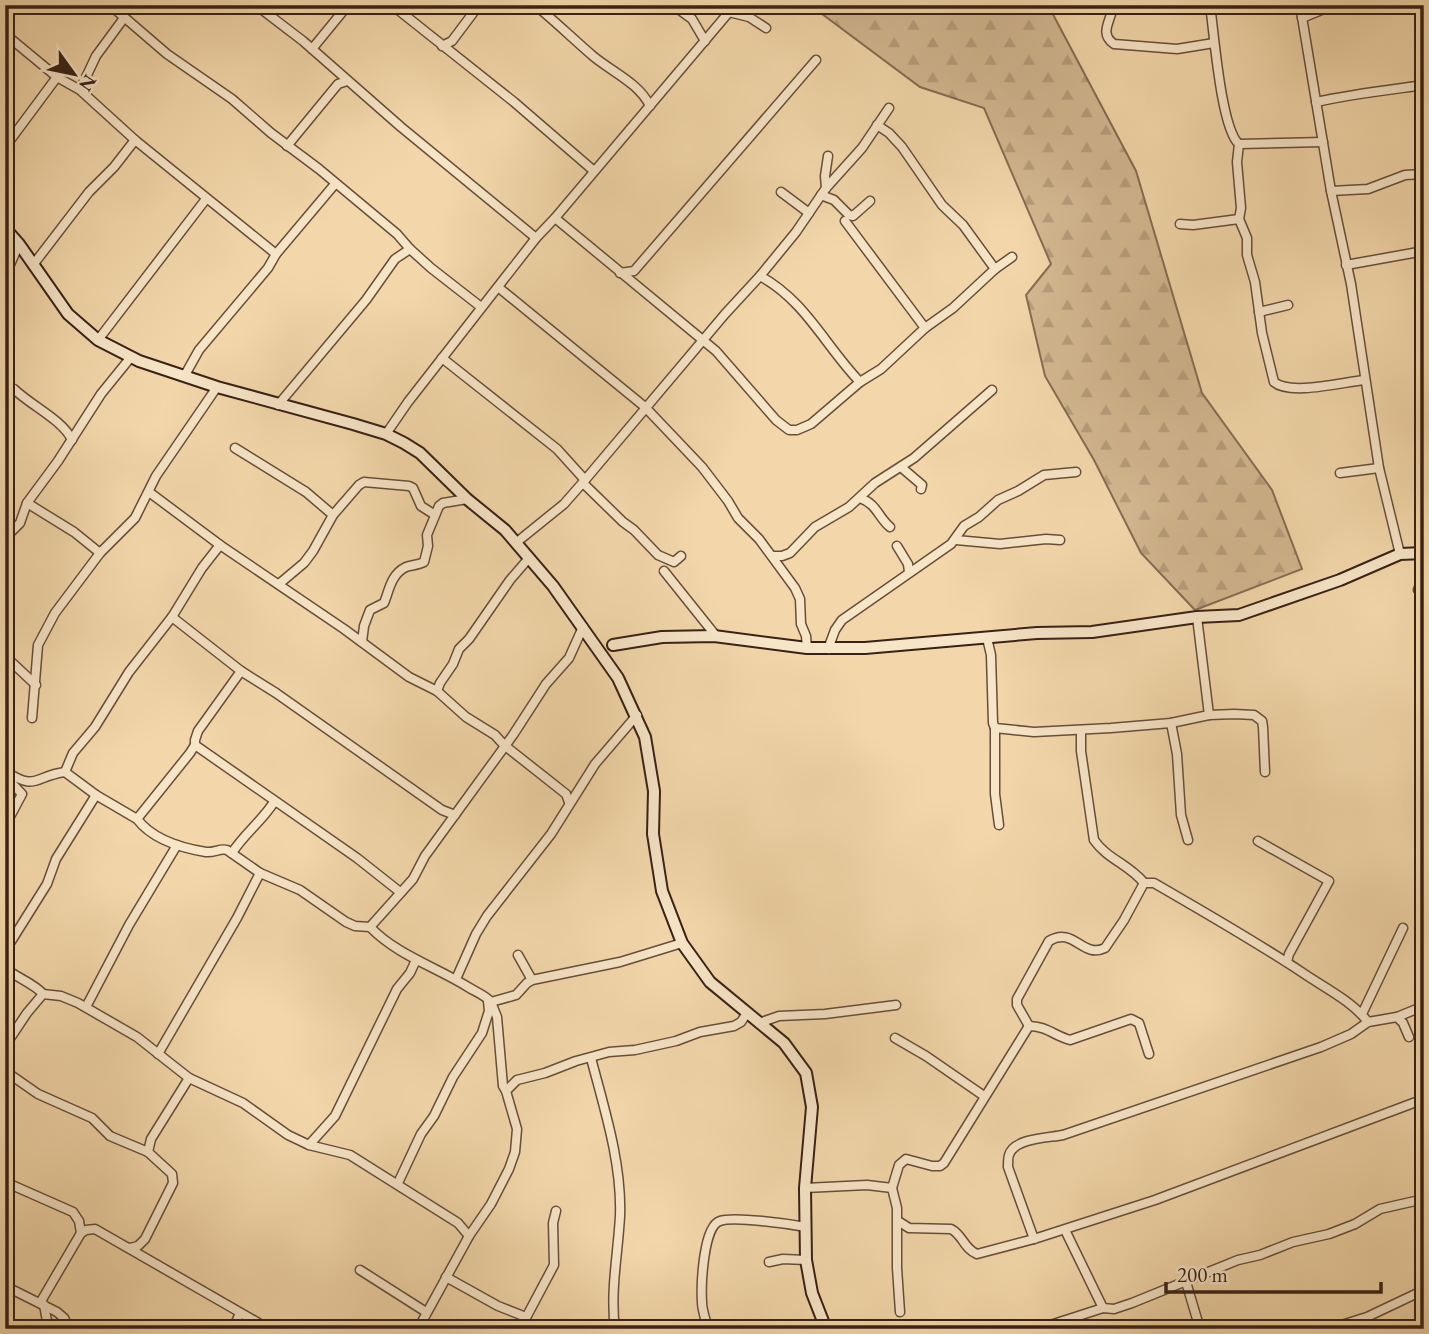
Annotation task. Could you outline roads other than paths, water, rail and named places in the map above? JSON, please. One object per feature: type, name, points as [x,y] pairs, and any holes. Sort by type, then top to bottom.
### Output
[{"type":"street","points":[[256,5],[312,49],[343,82],[536,238]]},
{"type":"street","points":[[312,49],[348,5]]},
{"type":"street","points":[[392,5],[514,102],[594,171]]},
{"type":"street","points":[[442,46],[452,41],[479,5]]},
{"type":"street","points":[[535,5],[645,95],[650,106]]},
{"type":"street","points":[[673,5],[692,19],[705,41]]},
{"type":"street","points":[[1113,5],[1106,34],[1114,44],[1177,49],[1214,43]]},
{"type":"street","points":[[1210,5],[1214,43],[1234,139],[1239,144],[1323,142]]},
{"type":"street","points":[[1300,5],[1380,468],[1400,554]]},
{"type":"street","points":[[1302,18],[1334,5]]},
{"type":"street","points":[[116,7],[124,18],[167,54],[232,99],[287,146],[319,169],[481,307]]},
{"type":"street","points":[[386,434],[536,238],[732,9],[766,28]]},
{"type":"street","points":[[80,90],[108,36],[124,18]]},
{"type":"street","points":[[5,34],[57,77],[80,90],[135,140],[276,254]]},
{"type":"street","points":[[620,273],[631,273],[643,262],[816,60]]},
{"type":"street","points":[[5,147],[57,77]]},
{"type":"street","points":[[287,146],[343,82]]},
{"type":"street","points":[[1316,102],[1403,86],[1424,85]]},
{"type":"street","points":[[517,542],[564,504],[760,276],[889,108]]},
{"type":"street","points":[[877,125],[902,148],[942,205],[963,225],[995,269]]},
{"type":"street","points":[[33,265],[89,192],[108,174],[135,140]]},
{"type":"street","points":[[1239,144],[1239,219],[1247,237],[1248,256],[1257,289],[1271,372],[1278,385],[1298,388],[1365,380]]},
{"type":"street","points":[[823,192],[828,156]]},
{"type":"street","points":[[1331,191],[1368,189],[1405,176],[1424,174]]},
{"type":"street","points":[[185,375],[199,350],[335,184]]},
{"type":"street","points":[[782,191],[809,213]]},
{"type":"street","points":[[823,192],[853,216],[870,201]]},
{"type":"street","points":[[98,340],[206,199]]},
{"type":"street","points":[[555,218],[727,361],[776,420],[789,430],[797,430],[811,424],[860,382],[881,369],[925,328],[953,308],[1012,257]]},
{"type":"street","points":[[1180,224],[1239,219]]},
{"type":"street","points":[[845,221],[925,328]]},
{"type":"street","points":[[7,234],[19,244],[68,314],[98,340],[131,357],[217,387],[386,434],[420,453],[467,499],[517,542],[583,627],[618,678],[645,737],[654,791],[653,834],[662,891],[682,943],[710,982],[784,1043],[806,1073],[812,1107],[804,1188],[806,1260],[812,1293],[823,1328]]},
{"type":"street","points":[[5,276],[19,244]]},
{"type":"street","points":[[278,405],[366,300],[395,259],[410,249]]},
{"type":"street","points":[[1346,265],[1424,251]]},
{"type":"street","points":[[760,276],[802,309],[860,382]]},
{"type":"street","points":[[498,287],[645,407],[702,467],[738,518],[778,559],[800,599],[801,624],[807,636],[807,648]]},
{"type":"street","points":[[1259,312],[1288,305]]},
{"type":"street","points":[[5,534],[10,533],[20,523],[27,503],[101,394],[131,357]]},
{"type":"street","points":[[442,358],[556,449],[658,555],[674,562],[681,556]]},
{"type":"street","points":[[32,718],[37,654],[42,636],[69,593],[100,553],[135,518],[156,476],[217,387]]},
{"type":"street","points":[[14,389],[24,400],[68,431],[72,440]]},
{"type":"street","points":[[778,559],[790,553],[815,527],[837,516],[875,483],[945,433],[992,390]]},
{"type":"street","points":[[68,431],[79,429]]},
{"type":"street","points":[[234,448],[306,492],[333,515]]},
{"type":"street","points":[[901,467],[922,485],[921,489]]},
{"type":"street","points":[[1340,473],[1380,468]]},
{"type":"street","points":[[828,649],[842,620],[956,540],[964,526],[998,500],[1044,475],[1076,472]]},
{"type":"street","points":[[279,584],[304,563],[333,515],[359,485],[371,482],[409,485],[414,488],[421,506],[435,515]]},
{"type":"street","points":[[149,492],[392,665],[428,687],[438,687],[466,717],[495,735],[504,746],[568,798]]},
{"type":"street","points":[[860,498],[874,505],[883,521],[890,527]]},
{"type":"street","points":[[362,642],[363,626],[370,610],[384,603],[388,587],[396,576],[402,569],[424,562],[428,546],[427,535],[443,503],[467,499]]},
{"type":"street","points":[[27,503],[100,553]]},
{"type":"street","points":[[956,540],[1000,544],[1060,540]]},
{"type":"street","points":[[5,773],[30,783],[65,772],[74,753],[95,727],[129,672],[172,617],[202,568],[220,545]]},
{"type":"street","points":[[897,546],[908,564],[909,572]]},
{"type":"street","points":[[594,643],[613,645],[662,637],[716,636],[828,649],[1092,632],[1196,617],[1239,615],[1340,580],[1400,554],[1424,553]]},
{"type":"street","points":[[438,687],[451,669],[459,649],[529,558]]},
{"type":"street","points":[[664,571],[716,636]]},
{"type":"street","points":[[1418,590],[1424,573]]},
{"type":"street","points":[[172,617],[242,671],[442,810],[456,815]]},
{"type":"street","points":[[1196,617],[1209,715]]},
{"type":"street","points":[[370,927],[413,879],[425,856],[536,704],[551,677],[569,657],[583,627]]},
{"type":"street","points":[[987,638],[991,655],[995,794],[999,825]]},
{"type":"street","points":[[603,657],[613,645]]},
{"type":"street","points":[[5,656],[36,685]]},
{"type":"street","points":[[137,819],[195,745],[198,731],[242,671]]},
{"type":"street","points":[[456,979],[487,916],[551,834],[568,798],[576,792],[594,764],[637,715]]},
{"type":"street","points":[[995,728],[1018,732],[1081,730],[1171,723],[1209,715],[1258,716],[1263,727],[1265,772]]},
{"type":"street","points":[[1171,723],[1177,754],[1181,815],[1188,840]]},
{"type":"street","points":[[1081,730],[1081,751],[1094,840],[1102,852],[1134,873],[1144,883],[1154,883],[1287,962],[1362,1014],[1368,1022]]},
{"type":"street","points":[[195,745],[302,819],[400,892]]},
{"type":"street","points":[[65,772],[96,795],[137,819],[150,831],[177,845],[211,852],[223,848],[260,873],[300,890],[346,922],[370,927],[386,942],[456,979],[489,1000],[497,1017],[503,1086],[517,1129],[515,1153],[491,1204],[469,1236],[418,1329]]},
{"type":"street","points":[[5,773],[22,794],[5,826]]},
{"type":"street","points":[[5,951],[47,884],[56,859],[96,795]]},
{"type":"street","points":[[232,853],[246,832],[274,802]]},
{"type":"street","points":[[1258,841],[1329,881],[1287,962]]},
{"type":"street","points":[[86,1007],[129,925],[177,845]]},
{"type":"street","points":[[159,1054],[260,873]]},
{"type":"street","points":[[1029,1026],[1017,1005],[1017,999],[1049,941],[1055,937],[1069,937],[1088,949],[1100,951],[1105,948],[1125,920],[1144,883]]},
{"type":"street","points":[[1362,1014],[1403,928]]},
{"type":"street","points":[[489,1000],[516,995],[532,980],[620,962],[682,943]]},
{"type":"street","points":[[518,955],[532,980]]},
{"type":"street","points":[[309,1145],[335,1116],[397,989],[410,973],[416,960]]},
{"type":"street","points":[[5,968],[15,978],[39,989],[43,994],[61,996],[86,1007],[137,1037],[189,1078],[243,1103],[288,1135],[309,1145],[350,1155],[458,1223],[469,1236]]},
{"type":"street","points":[[5,1046],[43,994]]},
{"type":"street","points":[[398,1183],[421,1134],[482,1033],[489,1011],[489,1000]]},
{"type":"street","points":[[759,1023],[779,1016],[825,1014],[897,1005]]},
{"type":"street","points":[[1034,1239],[1008,1167],[1009,1155],[1014,1147],[1063,1135],[1321,1047],[1351,1034],[1368,1022],[1397,1017],[1424,1006]]},
{"type":"street","points":[[506,1091],[510,1084],[517,1080],[609,1052],[635,1050],[676,1041],[700,1032],[734,1026],[741,1022],[747,1013]]},
{"type":"street","points":[[1397,1017],[1409,1037]]},
{"type":"street","points":[[1029,1026],[1050,1029],[1061,1038],[1070,1040],[1131,1019],[1139,1023],[1149,1054]]},
{"type":"street","points":[[900,1312],[898,1221],[892,1188],[899,1164],[906,1159],[932,1167],[944,1163],[1029,1026]]},
{"type":"street","points":[[895,1038],[984,1096]]},
{"type":"street","points":[[591,1058],[618,1174],[620,1215],[615,1264],[615,1329]]},
{"type":"street","points":[[5,1071],[38,1094],[92,1118],[110,1136],[148,1152],[172,1174],[173,1183],[145,1239],[138,1246],[130,1248]]},
{"type":"street","points":[[148,1152],[151,1139],[189,1078]]},
{"type":"street","points":[[898,1221],[909,1228],[951,1229],[957,1232],[969,1250],[977,1254],[1065,1230],[1155,1200],[1424,1099]]},
{"type":"street","points":[[5,1182],[73,1212],[81,1233]]},
{"type":"street","points":[[804,1188],[867,1185],[892,1188]]},
{"type":"street","points":[[1038,1329],[1103,1308],[1114,1309],[1132,1303],[1238,1260],[1355,1224],[1380,1209],[1424,1199]]},
{"type":"street","points":[[520,1329],[554,1265],[556,1211]]},
{"type":"street","points":[[708,1329],[702,1302],[704,1267],[711,1228],[718,1221],[725,1220],[806,1227]]},
{"type":"street","points":[[55,1329],[47,1321],[42,1304],[81,1233],[94,1229],[269,1329]]},
{"type":"street","points":[[1065,1230],[1103,1308]]},
{"type":"street","points":[[769,1262],[783,1259],[806,1260]]},
{"type":"street","points":[[360,1270],[426,1312]]},
{"type":"street","points":[[446,1277],[458,1281],[498,1306],[526,1317]]},
{"type":"street","points":[[1186,1282],[1200,1329]]},
{"type":"street","points":[[5,1286],[64,1318],[69,1329],[83,1329]]},
{"type":"street","points":[[1329,1329],[1367,1317],[1424,1290]]},
{"type":"street","points":[[233,1329],[240,1313]]}]
